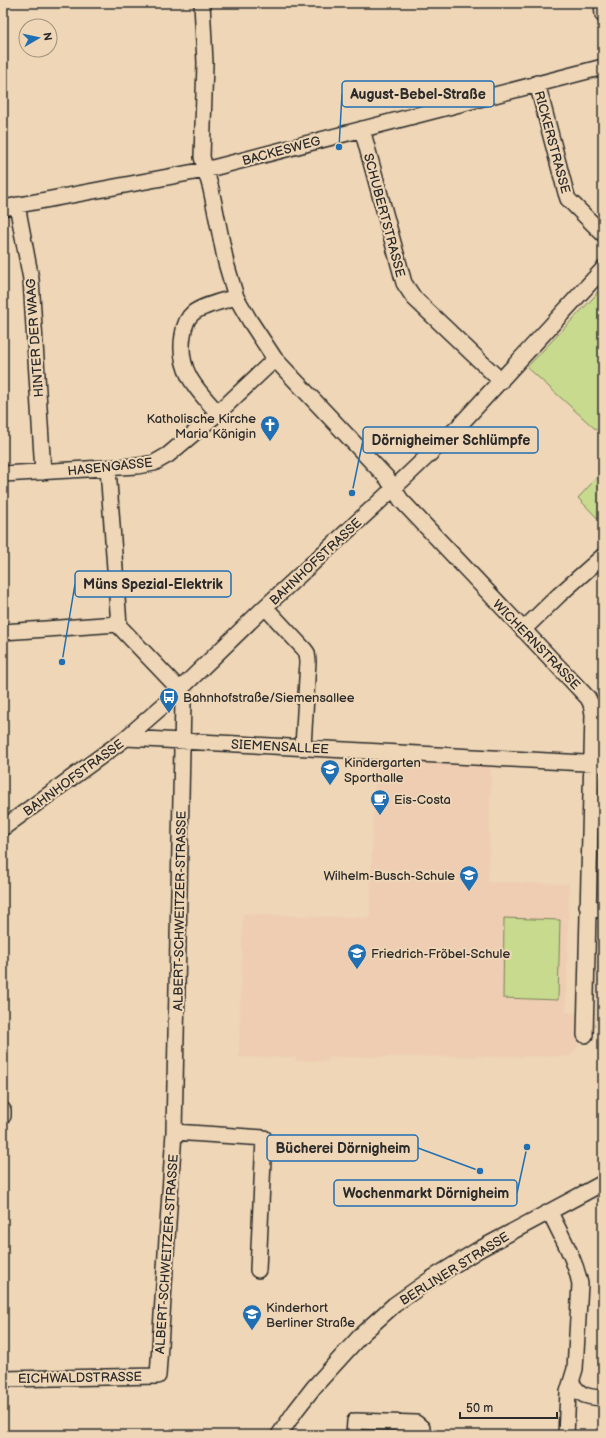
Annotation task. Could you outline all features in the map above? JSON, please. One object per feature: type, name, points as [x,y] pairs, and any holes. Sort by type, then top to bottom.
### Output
[{"type":"street","name":"WICHERNSTRASSE","points":[[202,3],[204,63],[202,157],[211,189],[226,263],[236,297],[275,359],[386,478],[401,500],[588,698],[591,704],[597,763],[588,906],[585,1035]]},
{"type":"street","points":[[602,3],[603,15]]},
{"type":"street","name":"BACKESWEG","points":[[10,207],[205,170],[603,67]]},
{"type":"street","name":"RICKERSTRASSE","points":[[537,83],[568,199],[603,234]]},
{"type":"street","name":"SCHUBERTSTRASSE","points":[[362,129],[404,283],[414,298],[501,381]]},
{"type":"street","name":"HINTER DER WAAG","points":[[10,207],[31,279],[43,472]]},
{"type":"street","name":"BAHNHOFSTRASSE","points":[[3,828],[126,738],[180,690],[265,607],[458,427],[603,269]]},
{"type":"street","points":[[218,413],[197,390],[187,375],[183,361],[183,334],[189,317],[194,312],[236,297]]},
{"type":"street","name":"HASENGASSE","points":[[3,474],[147,465],[160,460],[218,413],[275,359]]},
{"type":"street","points":[[108,468],[118,624],[120,629],[180,690]]},
{"type":"street","points":[[523,630],[559,595],[603,556]]},
{"type":"street","points":[[265,607],[307,653],[308,661],[303,747]]},
{"type":"street","points":[[3,632],[118,624]]},
{"type":"street","name":"ALBERT-SCHWEITZER-STRASSE","points":[[158,1376],[174,1132],[183,701],[180,690]]},
{"type":"street","name":"SIEMENSALLEE","points":[[126,738],[597,763]]},
{"type":"street","points":[[588,906],[603,911]]},
{"type":"street","points":[[3,1110],[3,1116]]},
{"type":"street","points":[[174,1132],[264,1138],[258,1270]]},
{"type":"street","name":"BERLINER STRASSE","points":[[279,1435],[314,1387],[363,1333],[394,1305],[431,1279],[478,1250],[603,1183]]},
{"type":"street","points":[[550,1212],[572,1258],[580,1284],[575,1369],[568,1392],[566,1435]]},
{"type":"street","name":"EICHWALDSTRASSE","points":[[3,1379],[158,1376]]},
{"type":"street","points":[[571,1382],[577,1391],[584,1396],[603,1398]]},
{"type":"street","points":[[354,1435],[355,1422],[416,1423],[422,1428],[422,1435]]},
{"type":"shaded area","points":[[375,761],[491,766],[488,882],[569,884],[566,1012],[580,1013],[578,1047],[569,1056],[329,1057],[328,1061],[296,1061],[296,1057],[239,1057],[243,914],[370,918]]},
{"type":"green space","points":[[603,283],[603,436],[527,367],[595,296]]},
{"type":"green space","points":[[603,471],[603,524],[578,498]]},
{"type":"green space","points":[[504,918],[560,920],[558,1000],[503,998]]},
{"type":"place","name":"August-Bebel-Straße","points":[[339,147]]},
{"type":"place","name":"Katholische Kirche Maria Königin","points":[[270,442]]},
{"type":"place","name":"Dörnigheimer Schlümpfe","points":[[352,493]]},
{"type":"place","name":"Müns Spezial-Elektrik","points":[[62,662]]},
{"type":"place","name":"Bahnhofstraße/Siemensallee","points":[[169,714]]},
{"type":"place","name":"Kindergarten Sporthalle","points":[[330,786]]},
{"type":"place","name":"Eis-Costa","points":[[380,816]]},
{"type":"place","name":"Wilhelm-Busch-Schule","points":[[469,892]]},
{"type":"place","name":"Friedrich-Fröbel-Schule","points":[[357,970]]},
{"type":"place","name":"Wochenmarkt Dörnigheim","points":[[527,1147]]},
{"type":"place","name":"Bücherei Dörnigheim","points":[[480,1171]]},
{"type":"place","name":"Kinderhort Berliner Straße","points":[[252,1331]]}]
